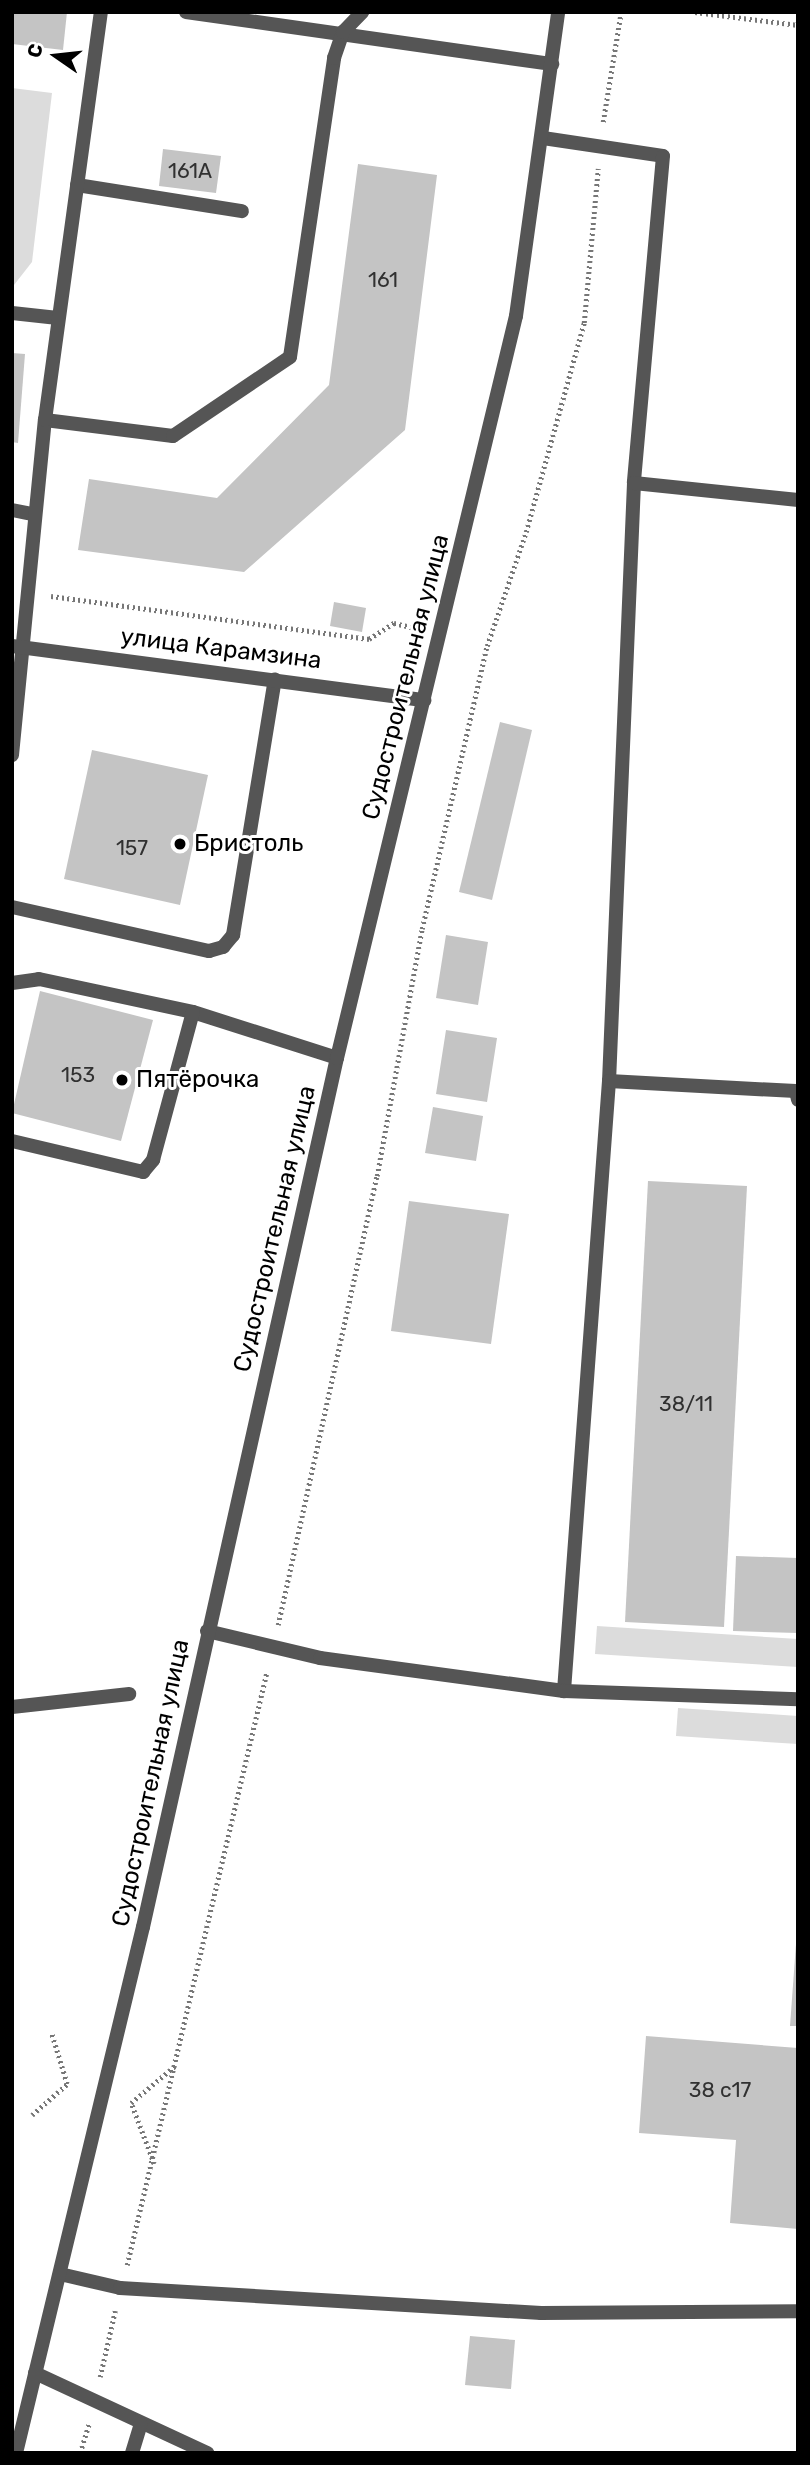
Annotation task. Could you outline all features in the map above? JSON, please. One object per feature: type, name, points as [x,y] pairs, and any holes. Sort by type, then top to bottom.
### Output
[{"type":"street","points":[[12,755],[18,646],[33,514],[101,12]]},
{"type":"street","points":[[186,12],[343,32],[552,64]]},
{"type":"street","points":[[45,420],[173,436],[290,358],[343,32],[362,12]]},
{"type":"street","name":"Судостроительная улица","points":[[16,2453],[60,2274],[337,1058],[516,316],[543,138],[558,12]]},
{"type":"street","points":[[543,138],[663,156],[634,483],[609,1082],[564,1691]]},
{"type":"street","points":[[77,185],[242,211]]},
{"type":"street","points":[[12,313],[58,318]]},
{"type":"street","points":[[634,483],[798,500]]},
{"type":"street","points":[[12,510],[33,514]]},
{"type":"street","name":"улица Карамзина","points":[[18,646],[424,700]]},
{"type":"street","points":[[12,907],[209,951],[223,947],[233,936],[275,679]]},
{"type":"street","points":[[12,983],[39,979],[193,1012],[337,1058]]},
{"type":"street","points":[[12,1141],[143,1172],[153,1160],[193,1012]]},
{"type":"street","points":[[609,1082],[796,1091],[798,1100]]},
{"type":"street","points":[[207,1631],[320,1658],[564,1691],[798,1699]]},
{"type":"street","points":[[12,1707],[129,1694]]},
{"type":"street","points":[[60,2274],[120,2288],[541,2313],[798,2311]]},
{"type":"street","points":[[35,2373],[94,2404],[208,2453]]},
{"type":"street","points":[[132,2453],[141,2424]]},
{"type":"path","points":[[80,2453],[120,2288],[155,2165],[273,1647],[377,1175],[422,929],[487,646],[526,532],[584,323],[600,147],[621,12]]},
{"type":"path","points":[[695,12],[798,25]]},
{"type":"path","points":[[26,593],[369,639],[394,623]]},
{"type":"path","points":[[32,2115],[67,2084],[51,2032]]},
{"type":"path","points":[[155,2165],[131,2103],[178,2063]]},
{"type":"shaded area","points":[[12,88],[52,93],[32,262],[14,285]]},
{"type":"shaded area","points":[[597,1626],[798,1639],[798,1667],[595,1654]]},
{"type":"shaded area","points":[[678,1708],[798,1716],[798,1744],[676,1736]]},
{"type":"building","points":[[12,12],[67,12],[63,50],[12,44]]},
{"type":"building","points":[[163,149],[221,156],[216,193],[159,186]]},
{"type":"building","points":[[358,164],[437,175],[405,430],[244,572],[78,550],[89,479],[217,498],[329,385]]},
{"type":"building","points":[[12,353],[25,354],[18,443],[12,442]]},
{"type":"building","points":[[334,602],[366,608],[362,632],[330,626]]},
{"type":"building","points":[[500,722],[532,730],[492,900],[459,892]]},
{"type":"building","points":[[92,750],[208,775],[180,905],[64,879]]},
{"type":"building","points":[[446,935],[488,942],[478,1005],[436,998]]},
{"type":"building","points":[[40,991],[153,1020],[121,1141],[12,1113]]},
{"type":"building","points":[[446,1030],[497,1038],[487,1102],[436,1094]]},
{"type":"building","points":[[433,1107],[483,1116],[476,1161],[425,1153]]},
{"type":"building","points":[[648,1181],[747,1186],[724,1627],[625,1622]]},
{"type":"building","points":[[409,1201],[509,1214],[491,1344],[391,1331]]},
{"type":"building","points":[[736,1556],[798,1558],[798,1633],[733,1631]]},
{"type":"building","points":[[796,1944],[798,2026],[790,2026]]},
{"type":"building","points":[[646,2036],[798,2048],[798,2229],[730,2223],[736,2140],[639,2133]]},
{"type":"building","points":[[470,2336],[515,2340],[511,2389],[465,2385]]},
{"type":"place","name":"Бристоль","points":[[180,844]]},
{"type":"place","name":"Пятёрочка","points":[[122,1080]]}]
